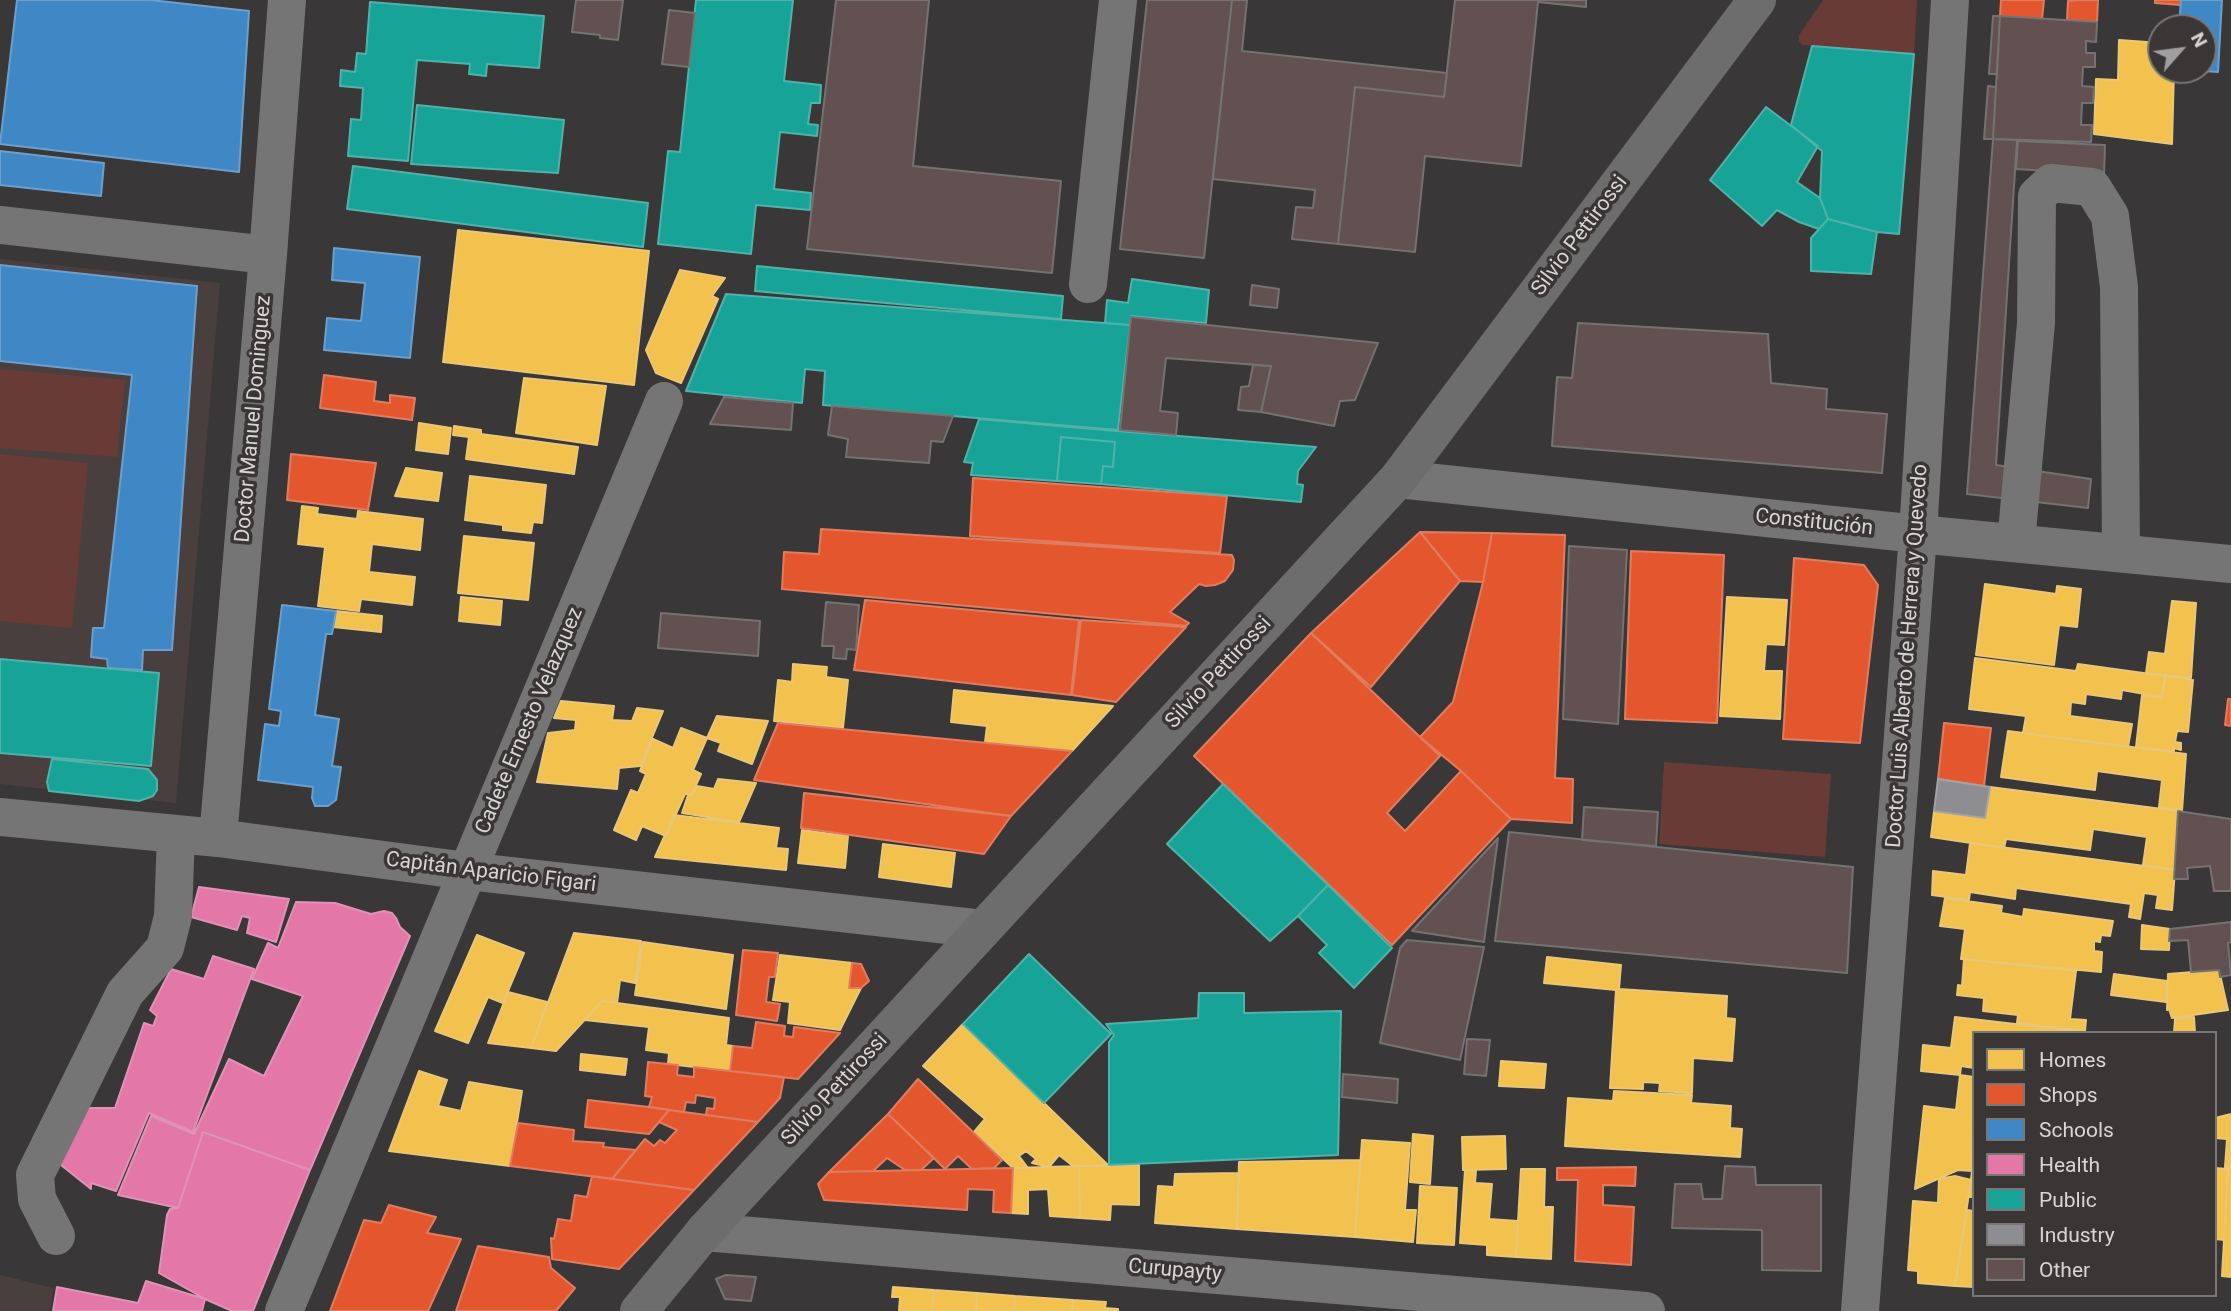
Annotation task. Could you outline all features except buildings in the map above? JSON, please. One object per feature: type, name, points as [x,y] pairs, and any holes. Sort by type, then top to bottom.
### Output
[{"type":"main road","name":"Silvio Pettirossi","points":[[639,1311],[704,1232],[1398,479],[1757,0]]},
{"type":"street","name":"Doctor Manuel Dominguez","points":[[218,838],[287,0]]},
{"type":"street","points":[[1088,284],[1118,0]]},
{"type":"street","name":"Doctor Luis Alberto de Herrera y Quevedo","points":[[1860,1311],[1918,534],[1950,0]]},
{"type":"street","points":[[2016,543],[2036,323],[2037,196],[2051,183],[2092,187],[2110,216],[2119,287],[2120,553]]},
{"type":"street","points":[[0,225],[268,255]]},
{"type":"street","name":"Cadete Ernesto Velazquez","points":[[284,1311],[664,401]]},
{"type":"street","name":"Constitución","points":[[1398,479],[2231,564]]},
{"type":"street","name":"Capitán Aparicio Figari","points":[[0,817],[218,838],[467,871],[983,929]]},
{"type":"street","points":[[56,1236],[37,1199],[35,1175],[125,993],[165,948],[173,916],[176,834]]},
{"type":"street","name":"Curupayty","points":[[704,1232],[1646,1311]]},
{"type":"shaded area","points":[[1823,0],[1917,0],[1914,54],[1803,45],[1799,41],[1799,35]]},
{"type":"shaded area","points":[[0,259],[220,283],[176,803],[0,784]]},
{"type":"shaded area","points":[[0,369],[125,380],[117,457],[0,448]]},
{"type":"shaded area","points":[[0,454],[88,463],[72,628],[0,621]]},
{"type":"shaded area","points":[[1664,762],[1831,774],[1825,857],[1659,844]]},
{"type":"shaded area","points":[[0,1275],[54,1288],[50,1311],[0,1311]]}]
